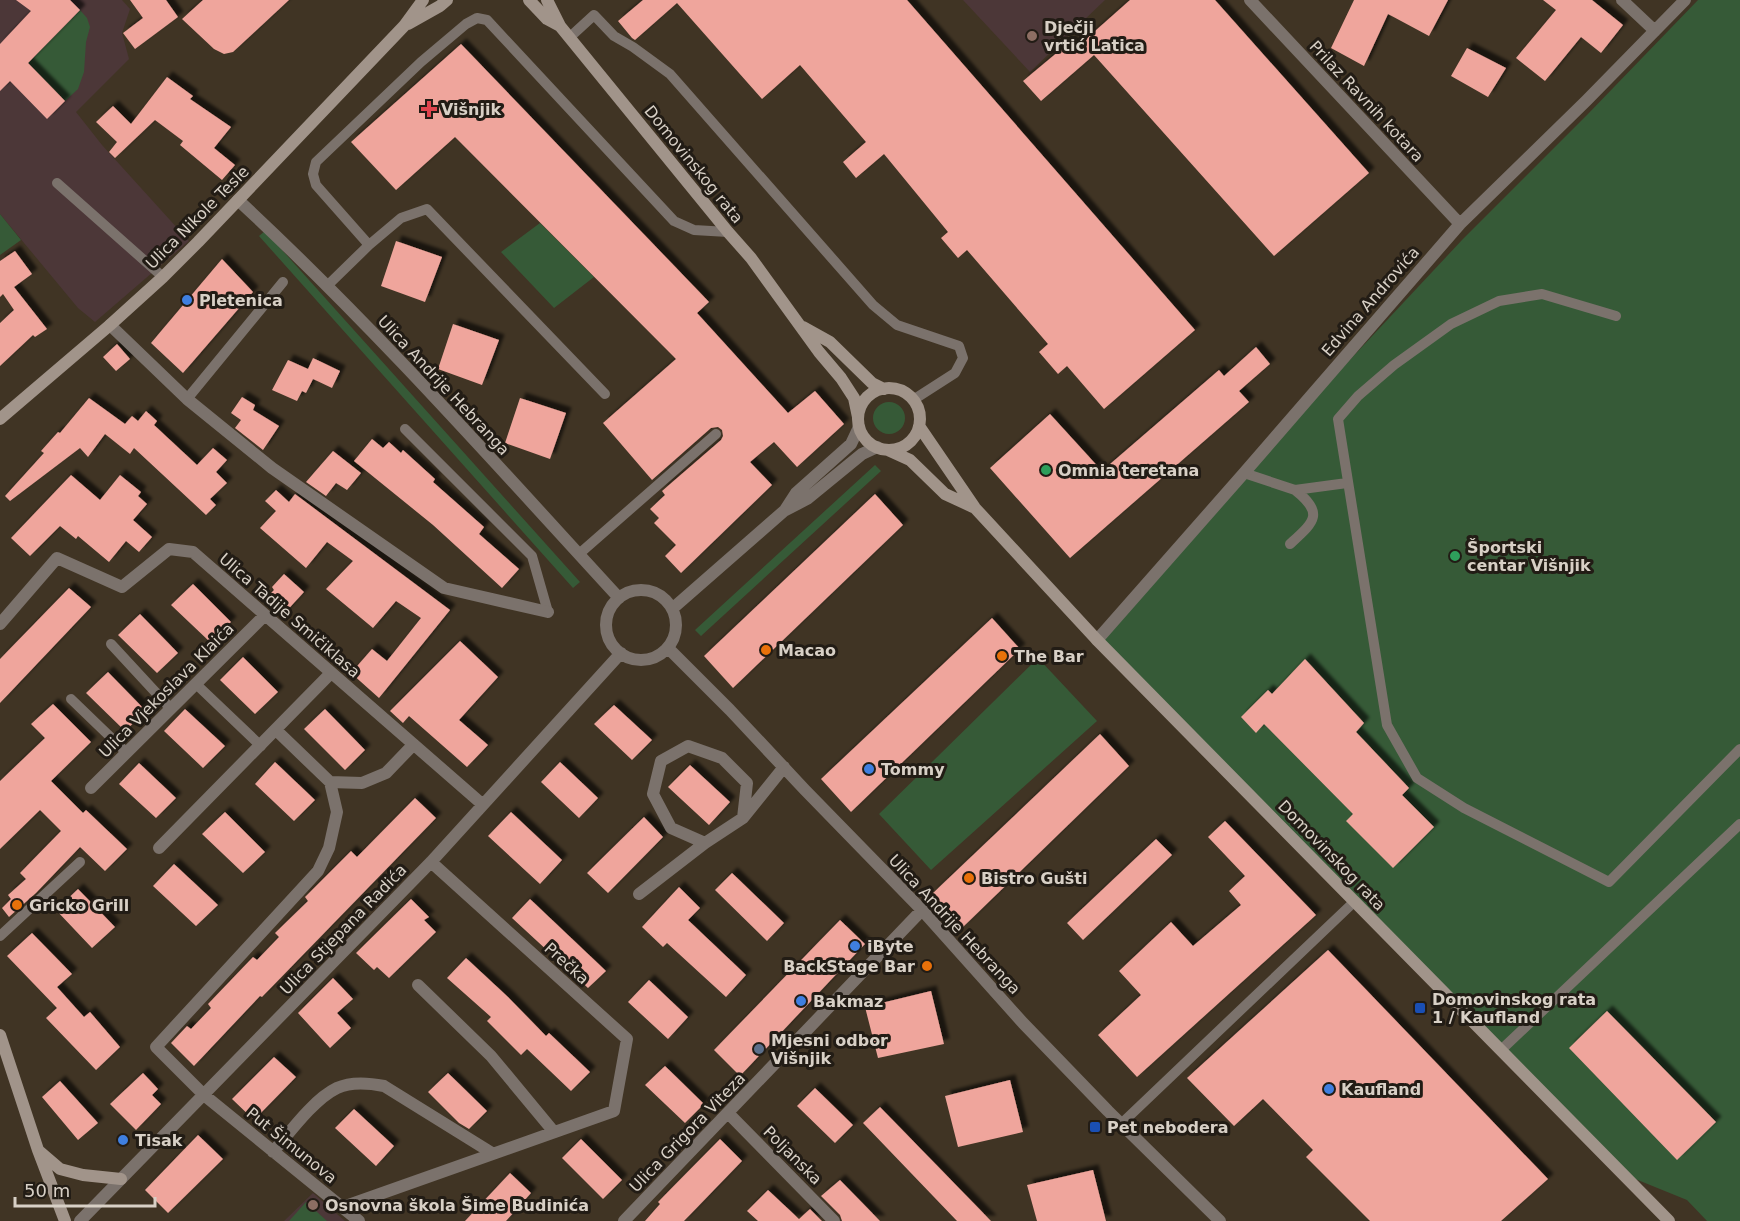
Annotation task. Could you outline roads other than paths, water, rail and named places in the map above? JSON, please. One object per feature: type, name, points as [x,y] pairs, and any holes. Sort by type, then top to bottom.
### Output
[{"type":"main road","name":"Ulica Nikole Tesle","points":[[0,419],[110,325],[162,277],[404,26],[423,0]]},
{"type":"main road","name":"Ulica Nikole Tesle","points":[[404,26],[447,0]]},
{"type":"main road","name":"Domovinskog rata","points":[[529,0],[547,19],[560,26]]},
{"type":"main road","name":"Domovinskog rata","points":[[548,0],[560,26],[751,258],[800,324],[854,398],[859,422]]},
{"type":"main road","name":"Domovinskog rata","points":[[800,324],[830,342],[872,383],[884,389]]},
{"type":"main road","points":[[892,388],[900,390],[913,400],[918,408],[919,426],[915,435],[905,445],[896,449],[883,449],[863,436],[859,422],[861,407],[866,398],[874,392],[892,388]]},
{"type":"main road","name":"Domovinskog rata","points":[[919,426],[975,508],[1097,640],[1669,1221]]},
{"type":"main road","name":"Domovinskog rata","points":[[883,449],[910,460],[945,494],[975,508]]},
{"type":"main road","points":[[0,1035],[64,1221]]},
{"type":"main road","points":[[38,1150],[60,1169],[83,1175],[121,1179]]},
{"type":"street","name":"Prilaz Ravnih kotara","points":[[1250,0],[1460,224]]},
{"type":"street","points":[[1622,0],[1655,31]]},
{"type":"street","name":"Edvina Androvića","points":[[1097,640],[1460,224],[1685,0]]},
{"type":"street","name":"Ulica Andrije Hebranga","points":[[238,200],[327,285],[620,598]]},
{"type":"street","points":[[110,325],[187,399],[272,468],[444,588],[548,612]]},
{"type":"street","points":[[784,511],[796,493],[851,444],[859,422]]},
{"type":"street","points":[[672,609],[784,511],[807,498],[862,454],[883,449]]},
{"type":"street","name":"Ulica Tadije Smičiklasa","points":[[0,624],[57,558],[122,587],[170,549],[193,552],[483,804]]},
{"type":"street","points":[[638,590],[649,591],[666,601],[672,609],[676,629],[668,648],[660,654],[640,660],[630,658],[613,646],[606,626],[612,606],[620,598],[638,590]]},
{"type":"street","name":"Ulica Vjekoslava Klaića","points":[[92,788],[265,615]]},
{"type":"street","name":"Ulica Andrije Hebranga","points":[[668,648],[922,910],[1023,1023],[1220,1221]]},
{"type":"street","name":"Ulica Stjepana Radića","points":[[80,1221],[431,862],[621,653]]},
{"type":"street","points":[[159,848],[331,673]]},
{"type":"street","points":[[276,730],[330,782],[362,783],[386,773],[413,745]]},
{"type":"street","points":[[705,843],[671,828],[653,794],[661,761],[688,746],[722,758],[747,783],[743,818]]},
{"type":"street","points":[[639,894],[705,843],[743,818],[784,767]]},
{"type":"street","name":"Put Šimunova","points":[[330,782],[337,812],[329,848],[318,872],[156,1047],[204,1095],[359,1221]]},
{"type":"street","name":"Prečka","points":[[431,862],[627,1039],[614,1111],[554,1132]]},
{"type":"street","name":"Ulica Grigora Viteza","points":[[624,1221],[922,910]]},
{"type":"street","points":[[343,1207],[554,1132],[491,1056],[418,985]]},
{"type":"street","points":[[273,1152],[314,1105],[338,1088],[363,1082],[384,1086],[492,1153]]},
{"type":"street","name":"Poljanska","points":[[728,1113],[834,1221]]},
{"type":"lane","points":[[570,37],[594,15],[614,36],[670,74],[873,305],[897,325],[959,346],[963,358],[955,373],[913,400]]},
{"type":"lane","points":[[369,245],[316,185],[313,174],[316,162],[422,62],[466,24],[477,18],[487,20],[674,221],[694,230],[728,232]]},
{"type":"lane","points":[[57,183],[162,277]]},
{"type":"lane","points":[[327,285],[401,218],[427,209],[605,394]]},
{"type":"lane","points":[[187,399],[283,282]]},
{"type":"lane","points":[[1616,316],[1542,294],[1499,301],[1451,324],[1394,365],[1358,396],[1338,419],[1387,725],[1417,778],[1464,808],[1609,882],[1740,749]]},
{"type":"lane","points":[[405,429],[532,556],[548,612]]},
{"type":"lane","points":[[579,554],[716,434]]},
{"type":"lane","points":[[1244,473],[1295,490],[1314,509],[1309,527],[1290,544]]},
{"type":"lane","points":[[1295,490],[1347,483]]},
{"type":"lane","points":[[111,644],[171,709]]},
{"type":"lane","points":[[196,684],[261,746]]},
{"type":"lane","points":[[71,699],[127,753]]},
{"type":"lane","points":[[1501,1050],[1740,824]]},
{"type":"lane","points":[[0,936],[80,862]]},
{"type":"lane","points":[[1121,1124],[1355,901]]},
{"type":"place","name":"Dječji vrtić Latica","points":[[1032,36]]},
{"type":"place","name":"Višnjik","points":[[429,109]]},
{"type":"place","name":"Pletenica","points":[[187,300]]},
{"type":"place","name":"Omnia teretana","points":[[1046,470]]},
{"type":"place","name":"Športski centar Višnjik","points":[[1455,556]]},
{"type":"place","name":"Macao","points":[[766,650]]},
{"type":"place","name":"The Bar","points":[[1002,656]]},
{"type":"place","name":"Tommy","points":[[869,769]]},
{"type":"place","name":"Bistro Gušti","points":[[969,878]]},
{"type":"place","name":"Gricko Grill","points":[[17,905]]},
{"type":"place","name":"iByte","points":[[855,946]]},
{"type":"place","name":"BackStage Bar","points":[[927,966]]},
{"type":"place","name":"Bakmaz","points":[[801,1001]]},
{"type":"place","name":"Domovinskog rata 1 / Kaufland","points":[[1420,1008]]},
{"type":"place","name":"Mjesni odbor Višnjik","points":[[759,1049]]},
{"type":"place","name":"Kaufland","points":[[1329,1089]]},
{"type":"place","name":"Pet nebodera","points":[[1095,1127]]},
{"type":"place","name":"Tisak","points":[[123,1140]]},
{"type":"place","name":"Osnovna škola Šime Budinića","points":[[313,1205]]}]
